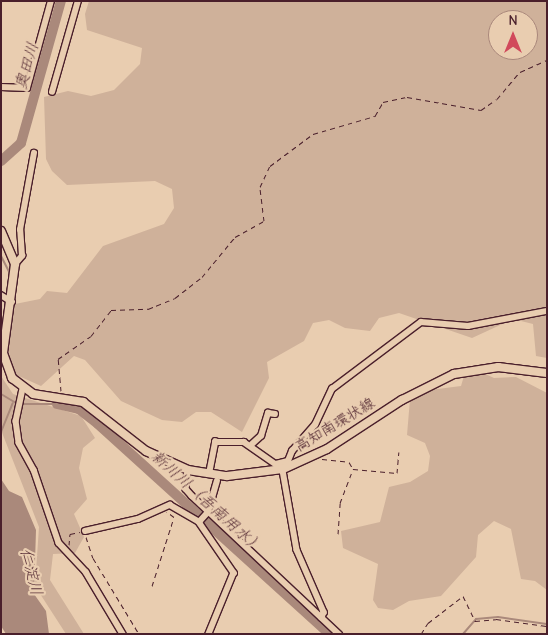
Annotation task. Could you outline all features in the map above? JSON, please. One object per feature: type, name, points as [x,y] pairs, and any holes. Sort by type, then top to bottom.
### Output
[{"type":"main road","points":[[1,231],[15,264],[12,302],[3,353],[5,367],[23,389]]},
{"type":"main road","name":"高知南環状線","points":[[23,389],[83,402],[146,450],[188,470],[209,474],[249,476],[327,449],[402,400],[454,374],[498,367],[547,373]]},
{"type":"street","points":[[1,87],[27,88],[51,1]]},
{"type":"street","points":[[52,92],[78,1]]},
{"type":"street","points":[[15,264],[22,256],[20,230],[34,153]]},
{"type":"street","points":[[1,295],[12,302]]},
{"type":"street","points":[[282,466],[288,461],[292,451],[315,425],[332,390],[410,328],[429,322],[468,326],[547,311]]},
{"type":"street","points":[[23,389],[16,420],[19,443],[34,470],[59,543],[86,572],[123,634]]},
{"type":"street","points":[[252,444],[261,436],[268,413],[275,414]]},
{"type":"street","points":[[209,474],[215,442],[252,444],[276,464],[282,466]]},
{"type":"street","points":[[282,466],[284,489],[297,550],[324,612],[322,618]]},
{"type":"street","points":[[188,470],[186,489],[234,573],[209,634]]},
{"type":"street","points":[[203,517],[217,481]]},
{"type":"street","points":[[85,531],[138,519],[163,508],[175,506],[203,517],[339,634]]},
{"type":"path","points":[[62,397],[58,368],[63,353],[91,336],[111,310],[148,308],[175,298],[202,277],[235,236],[264,221],[260,187],[270,166],[313,134],[375,116],[383,102],[407,97],[481,110],[497,99],[520,72],[547,60]]},
{"type":"path","points":[[353,469],[397,473],[399,452]]},
{"type":"path","points":[[315,462],[322,459],[349,462],[353,469]]},
{"type":"path","points":[[338,534],[340,503],[353,469]]},
{"type":"path","points":[[152,586],[174,517],[163,508]]},
{"type":"path","points":[[68,553],[70,534],[85,531],[90,552],[139,634]]},
{"type":"path","points":[[421,634],[428,623],[463,596],[475,621],[524,621],[547,626]]},
{"type":"shaded area","points":[[89,1],[547,1],[547,358],[536,356],[533,324],[513,319],[472,338],[399,313],[379,318],[370,331],[345,328],[329,320],[313,323],[304,341],[267,362],[269,378],[242,432],[211,412],[196,412],[182,422],[162,420],[121,401],[85,360],[74,356],[41,386],[12,373],[7,337],[15,304],[40,299],[47,291],[67,293],[103,246],[164,224],[174,208],[172,189],[155,181],[67,185],[52,171],[46,159],[44,97],[68,91],[91,96],[114,90],[140,64],[142,48],[87,30],[85,14]]},
{"type":"shaded area","points":[[481,372],[494,378],[516,377],[547,393],[547,590],[535,581],[521,579],[511,529],[494,521],[478,535],[476,557],[441,596],[409,601],[393,610],[378,608],[373,600],[378,564],[343,548],[341,531],[380,522],[389,487],[410,482],[428,471],[430,456],[425,443],[407,435],[410,399],[430,390],[461,386],[464,376]]},
{"type":"shaded area","points":[[1,376],[13,394],[81,416],[95,438],[83,448],[79,468],[87,499],[74,514],[84,537],[75,553],[53,554],[50,580],[84,634],[66,634],[35,586],[39,527],[1,430]]},
{"type":"water","name":"仁淀川","points":[[1,479],[9,491],[22,497],[36,530],[34,594],[46,611],[49,634],[6,634],[1,626]]},
{"type":"waterway","name":"奥田川","points":[[1,161],[21,143],[61,1]]},
{"type":"waterway","points":[[1,256],[9,272]]},
{"type":"waterway","points":[[1,394],[16,403]]},
{"type":"waterway","points":[[1,432],[13,403]]},
{"type":"waterway","points":[[21,404],[57,404]]},
{"type":"waterway","name":"新川川（吾南用水）","points":[[57,404],[79,409],[98,424],[330,634]]},
{"type":"waterway","points":[[463,634],[476,619],[498,617],[547,624]]}]
